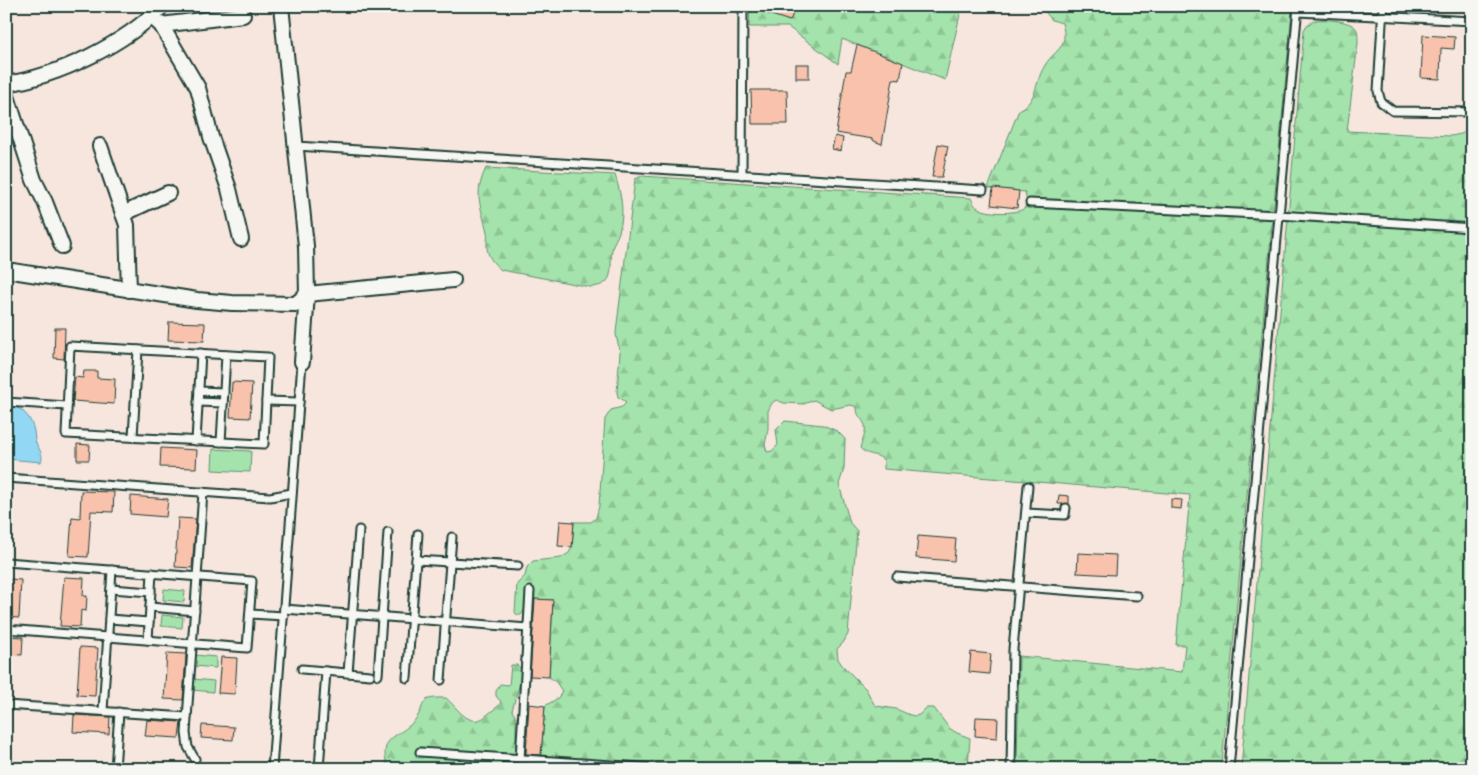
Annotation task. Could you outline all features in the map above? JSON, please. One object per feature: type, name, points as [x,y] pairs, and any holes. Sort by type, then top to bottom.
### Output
[{"type":"street","points":[[156,21],[162,6]]},
{"type":"street","points":[[281,6],[306,246],[307,294],[302,362]]},
{"type":"street","points":[[6,84],[51,72],[86,58],[156,21],[243,15]]},
{"type":"street","points":[[156,21],[198,88],[211,137],[229,189],[241,239]]},
{"type":"street","points":[[6,93],[34,180],[45,202],[62,246]]},
{"type":"street","points":[[100,146],[127,225],[129,290]]},
{"type":"street","points":[[123,214],[168,193]]},
{"type":"street","points":[[6,270],[129,290],[232,303],[296,304],[307,294],[453,280]]},
{"type":"lane","points":[[742,175],[743,6]]},
{"type":"lane","points":[[1384,6],[1378,95],[1385,106],[1392,111],[1472,112]]},
{"type":"lane","points":[[1229,769],[1298,9],[1383,17],[1472,21]]},
{"type":"lane","points":[[296,146],[983,190]]},
{"type":"lane","points":[[1030,202],[1279,215],[1472,228]]},
{"type":"lane","points":[[70,346],[138,350],[268,357],[264,444],[66,434],[70,346]]},
{"type":"lane","points":[[133,437],[138,350]]},
{"type":"lane","points":[[196,441],[200,353]]},
{"type":"lane","points":[[221,442],[226,355]]},
{"type":"lane","points":[[272,769],[302,362]]},
{"type":"lane","points":[[198,391],[224,392]]},
{"type":"lane","points":[[266,401],[299,402]]},
{"type":"lane","points":[[6,402],[67,406]]},
{"type":"lane","points":[[198,402],[223,402]]},
{"type":"lane","points":[[6,478],[270,497],[292,493]]},
{"type":"lane","points":[[1011,769],[1013,648],[1028,486]]},
{"type":"lane","points":[[195,759],[186,740],[203,492]]},
{"type":"lane","points":[[1026,513],[1065,515],[1066,508]]},
{"type":"lane","points":[[348,673],[359,530]]},
{"type":"lane","points":[[378,676],[388,532]]},
{"type":"lane","points":[[407,678],[418,534]]},
{"type":"lane","points":[[442,680],[452,537]]},
{"type":"lane","points":[[416,560],[518,566]]},
{"type":"lane","points":[[6,562],[252,581],[247,648],[6,629]]},
{"type":"lane","points":[[103,711],[112,570]]},
{"type":"lane","points":[[148,640],[152,573]]},
{"type":"lane","points":[[897,577],[1137,596]]},
{"type":"lane","points":[[111,589],[151,592]]},
{"type":"lane","points":[[520,759],[530,591]]},
{"type":"lane","points":[[150,607],[195,611]]},
{"type":"lane","points":[[250,614],[352,614],[528,628]]},
{"type":"lane","points":[[109,620],[149,622]]},
{"type":"lane","points":[[302,669],[370,675]]},
{"type":"lane","points":[[319,769],[326,671]]},
{"type":"lane","points":[[6,705],[187,716]]},
{"type":"lane","points":[[115,769],[118,712]]},
{"type":"lane","points":[[420,752],[670,769]]},
{"type":"green space","points":[[750,6],[962,6],[945,80],[842,39],[838,64],[788,27],[749,27]]},
{"type":"green space","points":[[1040,6],[1289,6],[1292,11],[1222,763],[1217,769],[1017,769],[1019,656],[1182,672],[1185,645],[1176,645],[1190,495],[884,469],[884,460],[862,451],[860,448],[865,426],[858,414],[857,407],[851,405],[831,409],[814,400],[804,404],[784,403],[776,400],[768,411],[768,429],[765,445],[767,452],[772,451],[778,445],[776,430],[785,421],[823,425],[837,431],[845,439],[844,469],[839,484],[850,523],[857,531],[848,634],[837,649],[838,659],[866,689],[877,706],[896,709],[915,716],[919,715],[926,708],[934,708],[949,728],[970,738],[968,769],[916,769],[906,767],[903,769],[388,769],[385,758],[387,743],[415,720],[426,700],[446,698],[469,719],[481,719],[501,702],[496,696],[496,691],[500,684],[509,685],[511,665],[517,665],[522,670],[512,711],[516,717],[516,748],[524,754],[541,755],[545,706],[558,698],[562,691],[556,682],[549,677],[553,600],[534,599],[533,607],[526,608],[521,615],[517,615],[515,612],[517,584],[525,576],[527,567],[533,561],[561,558],[569,553],[572,547],[574,522],[591,522],[596,518],[599,506],[605,419],[611,410],[622,407],[626,403],[618,397],[617,392],[620,352],[616,332],[635,179],[642,176],[971,198],[974,204],[982,210],[994,212],[1020,211],[1024,209],[1027,203],[1025,192],[988,188],[1019,110],[1029,102],[1044,67],[1062,44],[1064,38],[1062,23],[1052,20]]},
{"type":"green space","points":[[1313,6],[1356,6],[1334,10]]},
{"type":"green space","points":[[1315,20],[1345,22],[1357,30],[1358,43],[1347,131],[1451,136],[1461,134],[1472,128],[1472,769],[1241,769],[1304,30],[1307,25]]},
{"type":"green space","points":[[486,168],[615,175],[620,196],[622,218],[613,247],[608,280],[599,286],[590,287],[501,270],[488,252],[487,233],[479,200],[480,186]]},
{"type":"green space","points":[[213,449],[251,451],[250,472],[212,470]]},
{"type":"green space","points":[[164,589],[185,591],[184,602],[163,600]]},
{"type":"green space","points":[[162,615],[183,617],[182,628],[161,626]]},
{"type":"green space","points":[[195,655],[216,657],[216,668],[194,666]]},
{"type":"green space","points":[[193,679],[214,681],[213,692],[192,690]]},
{"type":"water","points":[[6,405],[16,407],[28,416],[33,426],[35,442],[42,454],[41,462],[6,459]]},
{"type":"water","points":[[6,490],[9,498],[9,517],[6,533]]},
{"type":"building","points":[[750,6],[779,6],[794,11],[790,21],[750,8]]},
{"type":"building","points":[[1423,35],[1455,37],[1454,49],[1441,48],[1440,79],[1421,78]]},
{"type":"building","points":[[857,45],[903,63],[900,80],[893,79],[882,144],[873,139],[836,133],[846,71],[851,71]]},
{"type":"building","points":[[796,64],[809,64],[809,78],[796,78]]},
{"type":"building","points":[[751,90],[787,90],[788,124],[752,124]]},
{"type":"building","points":[[835,136],[843,138],[841,151],[832,149]]},
{"type":"building","points":[[938,144],[948,146],[942,177],[932,177]]},
{"type":"building","points":[[993,188],[1019,191],[1017,208],[991,205]]},
{"type":"building","points":[[169,322],[205,323],[204,341],[168,340]]},
{"type":"building","points":[[55,328],[65,328],[64,359],[54,358]]},
{"type":"building","points":[[84,371],[97,371],[97,378],[115,379],[114,404],[73,401],[75,377],[83,378]]},
{"type":"building","points":[[232,382],[252,383],[250,418],[230,417]]},
{"type":"building","points":[[77,444],[90,445],[89,460],[77,460]]},
{"type":"building","points":[[161,448],[197,450],[196,468],[160,467]]},
{"type":"building","points":[[81,491],[114,492],[113,512],[91,511],[88,557],[69,556],[72,517],[80,518]]},
{"type":"building","points":[[1059,495],[1069,496],[1069,504],[1058,504]]},
{"type":"building","points":[[131,496],[168,499],[166,517],[130,514]]},
{"type":"building","points":[[1171,499],[1182,500],[1181,509],[1171,508]]},
{"type":"building","points":[[178,518],[196,519],[192,568],[175,567]]},
{"type":"building","points":[[560,521],[574,522],[572,547],[558,546]]},
{"type":"building","points":[[918,536],[956,539],[954,561],[916,558]]},
{"type":"building","points":[[1078,553],[1116,555],[1115,575],[1077,573]]},
{"type":"building","points":[[64,577],[84,578],[83,596],[87,596],[86,611],[81,610],[80,627],[60,626]]},
{"type":"building","points":[[10,579],[21,580],[19,618],[7,617]]},
{"type":"building","points":[[535,599],[553,600],[549,677],[530,676]]},
{"type":"building","points":[[6,636],[23,637],[22,655],[6,654]]},
{"type":"building","points":[[80,647],[98,648],[95,696],[77,695]]},
{"type":"building","points":[[971,652],[991,654],[989,674],[969,672]]},
{"type":"building","points":[[167,653],[186,654],[183,700],[164,699]]},
{"type":"building","points":[[221,657],[237,658],[235,694],[218,693]]},
{"type":"building","points":[[529,704],[545,706],[541,755],[526,754]]},
{"type":"building","points":[[74,715],[110,717],[109,734],[73,732]]},
{"type":"building","points":[[976,717],[998,718],[997,738],[975,736]]},
{"type":"building","points":[[147,720],[181,722],[179,738],[145,736]]},
{"type":"building","points":[[202,725],[234,727],[233,740],[201,738]]}]
